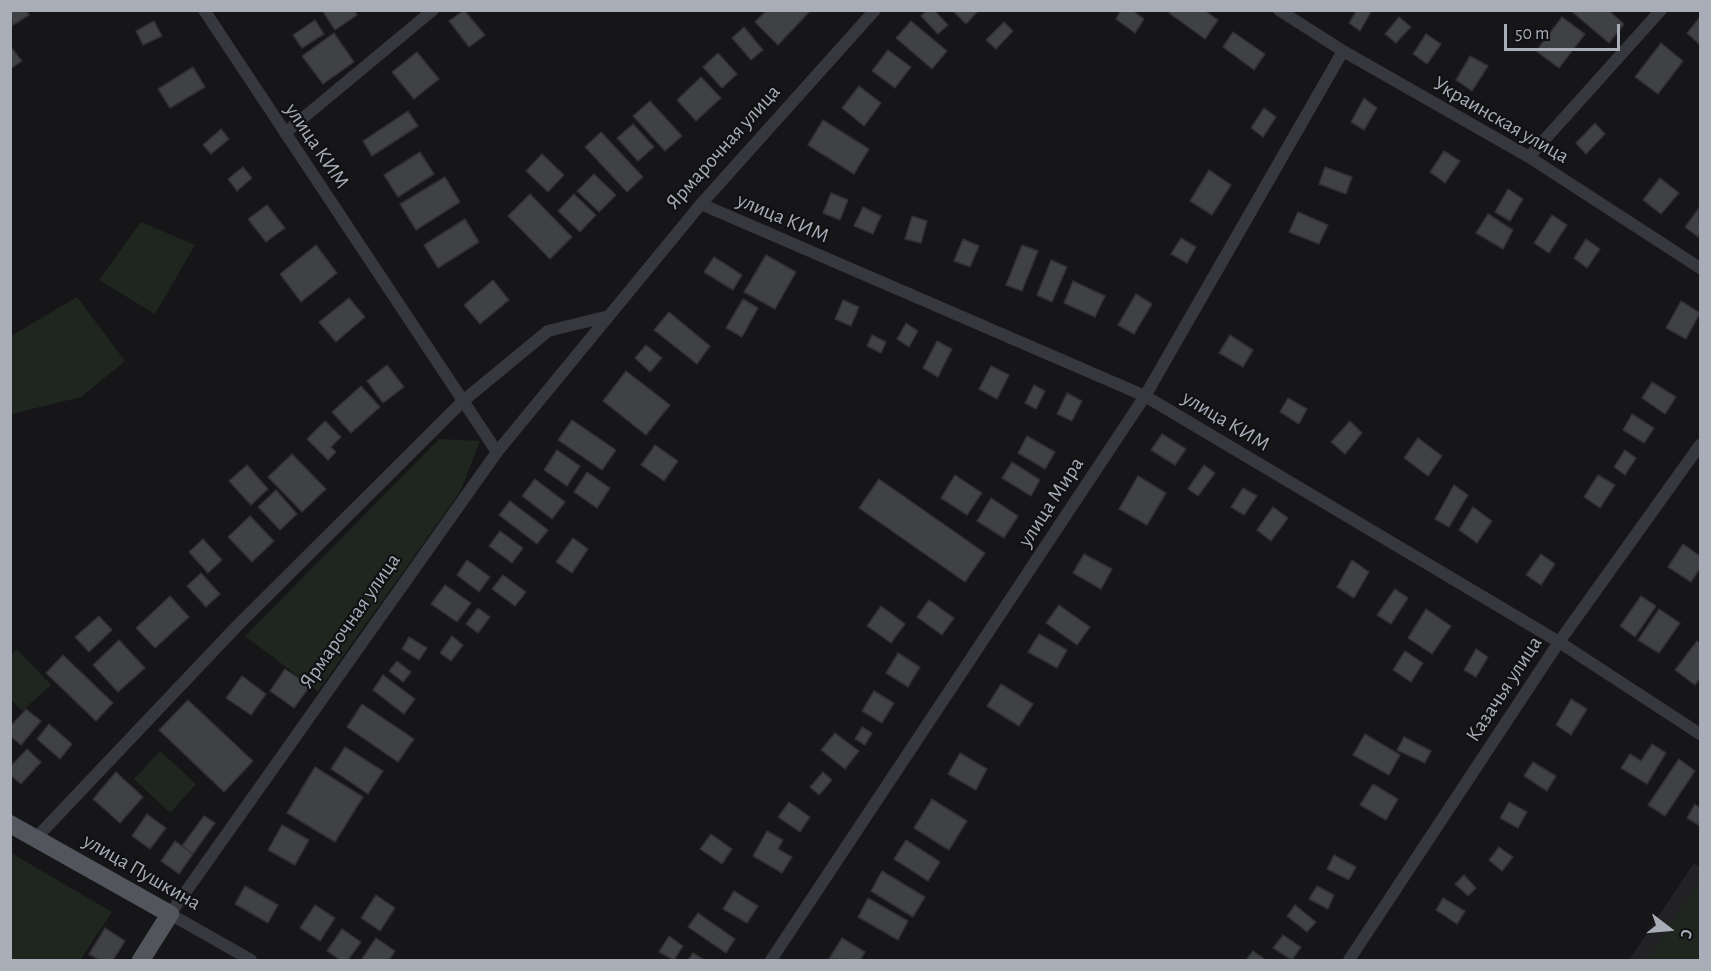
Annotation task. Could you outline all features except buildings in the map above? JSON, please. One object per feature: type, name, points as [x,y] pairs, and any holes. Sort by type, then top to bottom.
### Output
[{"type":"main road","name":"улица Пушкина","points":[[10,824],[170,914]]},
{"type":"main road","name":"Ярмарочная улица","points":[[141,960],[170,914]]},
{"type":"street","name":"улица КИМ","points":[[204,10],[497,452]]},
{"type":"street","points":[[285,133],[433,10]]},
{"type":"street","name":"Ярмарочная улица","points":[[170,914],[497,452],[701,204],[875,10]]},
{"type":"street","name":"Украинская улица","points":[[1279,10],[1343,51],[1529,157],[1701,268]]},
{"type":"street","points":[[1529,157],[1661,10]]},
{"type":"street","name":"улица Мира","points":[[771,960],[1145,396],[1343,51]]},
{"type":"street","name":"улица КИМ","points":[[701,204],[1145,396],[1559,642],[1701,734]]},
{"type":"street","points":[[36,838],[237,626],[463,401],[548,331],[609,316]]},
{"type":"street","name":"Казачья улица","points":[[1349,960],[1559,642],[1701,445]]},
{"type":"street","name":"улица Пушкина","points":[[170,914],[251,960]]},
{"type":"shaded area","points":[[141,222],[195,245],[155,314],[99,280]]},
{"type":"shaded area","points":[[77,297],[125,361],[81,397],[11,414],[11,336]]},
{"type":"shaded area","points":[[439,439],[480,441],[460,492],[318,691],[245,636]]},
{"type":"shaded area","points":[[17,649],[51,685],[22,711],[11,699],[11,655]]},
{"type":"shaded area","points":[[160,751],[196,784],[170,813],[134,779]]},
{"type":"shaded area","points":[[11,853],[112,912],[80,960],[11,960]]},
{"type":"shaded area","points":[[1694,863],[1700,867],[1700,960],[1629,960]]},
{"type":"shaded area","points":[[1700,880],[1700,960],[1647,960]]}]
